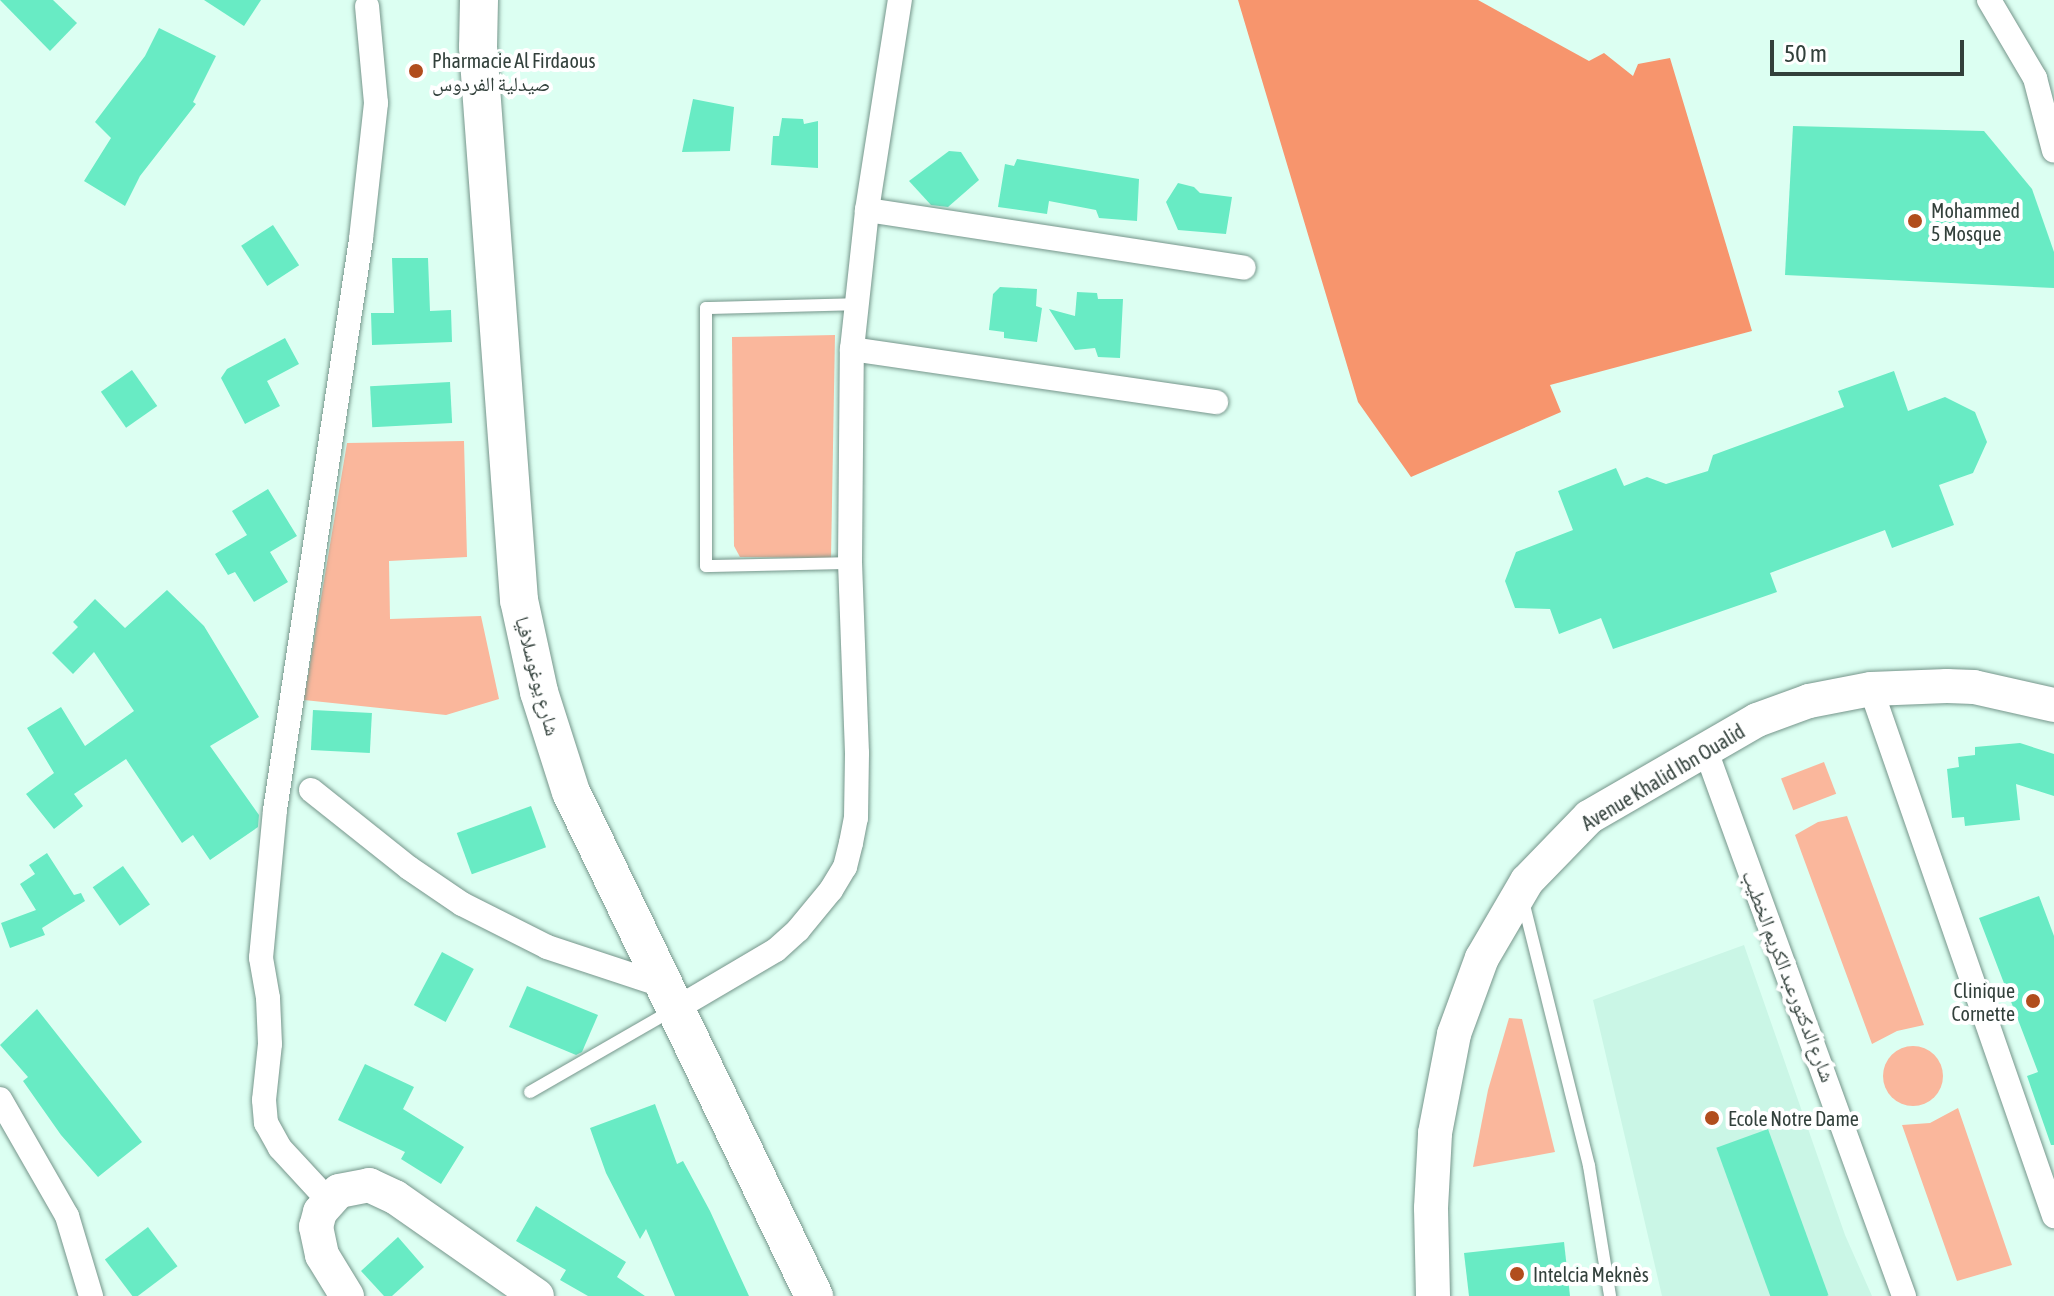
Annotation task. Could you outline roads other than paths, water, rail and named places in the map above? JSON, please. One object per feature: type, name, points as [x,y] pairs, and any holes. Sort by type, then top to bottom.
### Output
[{"type":"main road","name":"شارع يوغوسلافيا","points":[[479,0],[479,62],[519,600],[539,692],[571,792],[814,1296]]},
{"type":"main road","name":"Avenue Khalid Ibn Oualid","points":[[1433,1296],[1431,1208],[1435,1133],[1454,1034],[1482,958],[1520,892],[1589,817],[1705,748],[1788,708],[1871,689],[1974,687],[2054,705]]},
{"type":"main road","points":[[347,1296],[317,1242],[316,1227],[328,1200],[353,1185],[383,1188],[537,1296]]},
{"type":"street","points":[[311,790],[409,868],[462,904],[547,947],[668,997],[776,950],[798,930],[845,867],[856,818],[850,563],[852,349],[867,210],[900,0]]},
{"type":"street","points":[[1989,0],[2035,78],[2054,151]]},
{"type":"street","points":[[328,1200],[280,1148],[266,1123],[264,1100],[270,1044],[268,998],[261,958],[275,810],[361,239],[376,103],[367,6]]},
{"type":"street","points":[[867,210],[1244,268]]},
{"type":"street","points":[[852,349],[1216,402]]},
{"type":"street","points":[[1871,689],[2054,1216]]},
{"type":"street","name":"شارع الدكتورعبد الكريم الخطيب","points":[[1705,748],[1904,1296]]},
{"type":"street","points":[[0,1099],[67,1216],[91,1296]]},
{"type":"lane","points":[[850,563],[706,566],[706,308],[857,304]]},
{"type":"lane","points":[[1520,892],[1589,1166],[1610,1296]]},
{"type":"lane","points":[[530,1092],[668,997]]},
{"type":"place","name":"Pharmacie Al Firdaous صيدلية الفردوس","points":[[416,71]]},
{"type":"place","name":"Mohammed 5 Mosque","points":[[1915,221]]},
{"type":"place","name":"Clinique Cornette","points":[[2033,1001]]},
{"type":"place","name":"Ecole Notre Dame","points":[[1712,1118]]},
{"type":"place","name":"Intelcia Meknès","points":[[1517,1274]]}]
